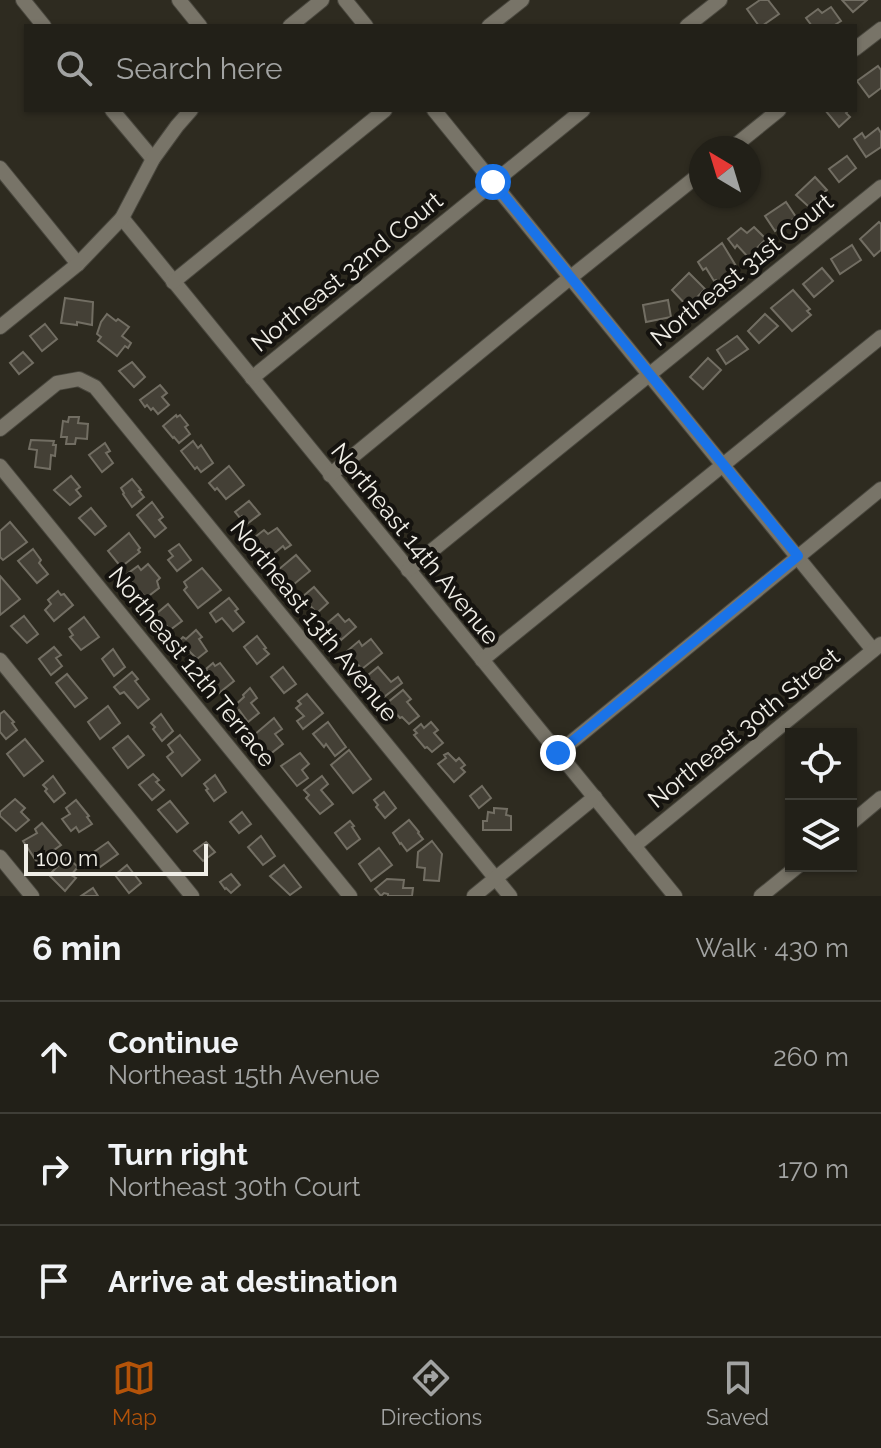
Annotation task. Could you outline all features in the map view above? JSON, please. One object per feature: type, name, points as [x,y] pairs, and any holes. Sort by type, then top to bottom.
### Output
[{"type":"street","points":[[23,0],[42,24]]},
{"type":"street","points":[[179,0],[198,24]]},
{"type":"street","points":[[292,24],[322,0]]},
{"type":"street","points":[[345,0],[364,24]]},
{"type":"street","points":[[492,24],[522,0]]},
{"type":"street","points":[[690,24],[720,0]]},
{"type":"street","points":[[857,47],[881,29]]},
{"type":"street","points":[[114,112],[153,159]]},
{"type":"street","points":[[0,327],[78,264],[122,218],[153,159],[189,112]]},
{"type":"street","points":[[173,282],[383,112]]},
{"type":"street","points":[[436,112],[798,556],[877,647]]},
{"type":"street","name":"Northeast 32nd Court","points":[[252,378],[580,112]]},
{"type":"street","points":[[747,136],[777,112]]},
{"type":"street","points":[[0,168],[78,264]]},
{"type":"street","points":[[330,475],[689,183]]},
{"type":"street","name":"Northeast 31st Court","points":[[408,570],[881,187]]},
{"type":"street","name":"Northeast 14th Avenue","points":[[122,218],[675,896]]},
{"type":"street","points":[[482,660],[881,337]]},
{"type":"street","name":"Northeast 13th Avenue","points":[[0,429],[57,383],[79,379],[95,387],[510,896]]},
{"type":"street","name":"Northeast 12th Terrace","points":[[0,466],[350,896]]},
{"type":"street","points":[[558,753],[881,489]]},
{"type":"street","name":"Northeast 30th Street","points":[[634,846],[877,647]]},
{"type":"street","points":[[0,660],[192,896]]},
{"type":"street","points":[[474,896],[595,797]]},
{"type":"street","points":[[857,818],[881,798]]},
{"type":"street","points":[[0,857],[32,896]]},
{"type":"street","points":[[761,896],[791,872]]},
{"type":"building","points":[[760,0],[768,0],[779,14],[765,24],[758,24],[747,9]]},
{"type":"building","points":[[842,0],[867,0],[853,12]]},
{"type":"building","points":[[831,7],[841,21],[836,24],[810,24],[806,18],[818,9],[822,13]]},
{"type":"building","points":[[878,66],[881,70],[881,88],[869,97],[857,81]]},
{"type":"building","points":[[827,112],[847,112],[850,117],[839,127]]},
{"type":"building","points":[[878,128],[881,147],[866,157],[854,139],[862,133],[865,138]]},
{"type":"building","points":[[847,156],[856,168],[839,182],[829,169]]},
{"type":"building","points":[[815,177],[827,190],[809,207],[796,195]]},
{"type":"building","points":[[786,202],[796,217],[775,231],[765,216]]},
{"type":"building","points":[[879,222],[881,250],[874,256],[860,239]]},
{"type":"building","points":[[754,227],[766,239],[748,257],[728,239],[741,228],[747,233]]},
{"type":"building","points":[[722,243],[736,266],[729,271],[731,274],[718,282],[698,262]]},
{"type":"building","points":[[852,245],[861,260],[840,274],[831,259]]},
{"type":"building","points":[[822,268],[833,281],[814,297],[803,284]]},
{"type":"building","points":[[689,273],[705,289],[688,307],[672,290]]},
{"type":"building","points":[[793,290],[810,309],[807,311],[811,315],[792,331],[771,308]]},
{"type":"building","points":[[65,298],[93,302],[92,325],[61,323]]},
{"type":"building","points":[[668,300],[671,317],[646,322],[643,305]]},
{"type":"building","points":[[107,314],[129,327],[122,336],[131,343],[117,356],[98,341],[101,322]]},
{"type":"building","points":[[765,314],[778,326],[759,343],[748,331]]},
{"type":"building","points":[[45,324],[57,339],[42,351],[30,336]]},
{"type":"building","points":[[737,336],[748,349],[726,364],[717,350]]},
{"type":"building","points":[[23,352],[33,363],[19,374],[10,363]]},
{"type":"building","points":[[708,358],[721,370],[703,389],[690,377]]},
{"type":"building","points":[[132,362],[145,377],[134,387],[119,371]]},
{"type":"building","points":[[160,385],[167,393],[162,397],[169,405],[158,414],[153,408],[145,407],[140,400]]},
{"type":"building","points":[[180,415],[188,425],[185,427],[190,434],[179,443],[163,426]]},
{"type":"building","points":[[69,417],[79,417],[78,423],[88,424],[87,439],[76,438],[75,444],[66,444],[67,437],[61,437],[63,421],[68,422]]},
{"type":"building","points":[[31,440],[54,441],[55,456],[51,455],[50,469],[35,467],[37,450],[29,449]]},
{"type":"building","points":[[193,441],[198,448],[201,445],[213,463],[201,472],[181,451]]},
{"type":"building","points":[[105,443],[110,451],[106,453],[113,463],[102,472],[89,455]]},
{"type":"building","points":[[229,466],[244,485],[226,499],[209,483]]},
{"type":"building","points":[[71,476],[80,487],[76,490],[81,496],[70,505],[54,490]]},
{"type":"building","points":[[132,479],[144,497],[132,507],[121,488]]},
{"type":"building","points":[[249,501],[260,514],[247,524],[235,512]]},
{"type":"building","points":[[152,502],[163,517],[159,520],[166,528],[155,537],[137,515]]},
{"type":"building","points":[[91,508],[106,526],[95,535],[79,518]]},
{"type":"building","points":[[10,522],[27,542],[3,560],[0,557],[0,531]]},
{"type":"building","points":[[277,528],[291,545],[285,549],[283,546],[271,556],[255,537],[264,530],[268,534]]},
{"type":"building","points":[[129,533],[140,552],[121,567],[108,551]]},
{"type":"building","points":[[179,544],[191,560],[177,571],[168,560],[173,556],[169,551]]},
{"type":"building","points":[[33,549],[48,574],[37,583],[18,561]]},
{"type":"building","points":[[296,555],[310,571],[293,585],[278,570]]},
{"type":"building","points":[[148,564],[160,578],[157,581],[159,588],[146,598],[132,587],[134,585],[127,574],[138,566],[141,570]]},
{"type":"building","points":[[202,568],[221,590],[198,608],[184,590],[187,587],[184,582]]},
{"type":"building","points":[[0,576],[20,599],[0,615]]},
{"type":"building","points":[[314,587],[328,603],[317,613],[302,597]]},
{"type":"building","points":[[58,591],[73,605],[54,621],[45,610],[51,604],[48,600]]},
{"type":"building","points":[[229,598],[244,622],[233,631],[222,618],[216,622],[210,613]]},
{"type":"building","points":[[168,604],[182,621],[170,630],[156,614]]},
{"type":"building","points":[[338,614],[356,627],[341,640],[326,624]]},
{"type":"building","points":[[24,616],[38,634],[27,643],[11,626]]},
{"type":"building","points":[[84,617],[99,637],[81,650],[70,637],[73,635],[69,629]]},
{"type":"building","points":[[196,630],[207,651],[197,659],[179,641]]},
{"type":"building","points":[[257,636],[269,654],[257,664],[244,647]]},
{"type":"building","points":[[371,639],[382,653],[362,669],[346,652],[359,641],[362,646]]},
{"type":"building","points":[[54,647],[61,655],[56,658],[62,666],[51,675],[39,659]]},
{"type":"building","points":[[113,649],[125,667],[114,676],[102,659]]},
{"type":"building","points":[[213,663],[215,666],[220,663],[234,681],[219,693],[205,674]]},
{"type":"building","points":[[283,667],[296,684],[284,693],[271,677]]},
{"type":"building","points":[[378,667],[391,682],[398,677],[402,683],[384,697],[367,676]]},
{"type":"building","points":[[132,672],[149,699],[138,708],[124,692],[120,694],[114,687]]},
{"type":"building","points":[[67,674],[87,698],[75,707],[56,683]]},
{"type":"building","points":[[250,688],[257,698],[251,703],[259,713],[248,722],[239,710],[235,713],[232,708]]},
{"type":"building","points":[[403,690],[411,699],[407,702],[419,716],[409,724],[387,703]]},
{"type":"building","points":[[307,694],[323,713],[303,729],[297,721],[304,716],[296,708],[301,704],[298,701]]},
{"type":"building","points":[[108,706],[120,723],[100,739],[88,722]]},
{"type":"building","points":[[4,711],[17,730],[6,739],[0,732],[0,714]]},
{"type":"building","points":[[161,714],[173,731],[162,741],[151,723]]},
{"type":"building","points":[[274,718],[282,729],[275,734],[283,744],[269,755],[254,735]]},
{"type":"building","points":[[328,722],[346,747],[335,756],[313,734]]},
{"type":"building","points":[[431,722],[438,730],[434,733],[443,743],[432,752],[414,735],[417,733],[414,730],[421,724],[424,728]]},
{"type":"building","points":[[180,735],[200,760],[182,776],[167,757],[173,752],[168,745]]},
{"type":"building","points":[[128,736],[144,755],[128,768],[113,748]]},
{"type":"building","points":[[25,739],[43,761],[24,776],[7,754]]},
{"type":"building","points":[[349,750],[371,779],[353,793],[331,765]]},
{"type":"building","points":[[300,753],[309,764],[302,770],[308,778],[297,786],[281,766]]},
{"type":"building","points":[[448,753],[465,765],[461,768],[465,772],[454,782],[438,764]]},
{"type":"building","points":[[153,774],[164,790],[152,800],[139,785]]},
{"type":"building","points":[[215,775],[226,792],[214,801],[204,784]]},
{"type":"building","points":[[53,776],[65,793],[54,802],[43,785]]},
{"type":"building","points":[[322,776],[328,784],[321,790],[333,804],[320,814],[306,798],[309,795],[304,790]]},
{"type":"building","points":[[482,786],[491,798],[479,808],[470,796]]},
{"type":"building","points":[[384,792],[396,808],[385,818],[374,800]]},
{"type":"building","points":[[15,799],[25,808],[21,812],[29,820],[16,831],[0,816],[0,812]]},
{"type":"building","points":[[76,800],[92,824],[79,832],[76,827],[71,831],[62,819],[70,814],[66,808]]},
{"type":"building","points":[[170,801],[188,823],[177,832],[158,810]]},
{"type":"building","points":[[494,808],[507,809],[506,815],[511,816],[511,830],[483,830],[483,821],[487,821],[488,812],[494,813]]},
{"type":"building","points":[[242,812],[251,824],[239,833],[230,822]]},
{"type":"building","points":[[409,820],[423,839],[407,851],[393,833]]},
{"type":"building","points":[[350,821],[360,839],[347,849],[335,833]]},
{"type":"building","points":[[42,823],[61,845],[37,862],[23,841],[37,833],[35,829]]},
{"type":"building","points":[[261,836],[275,856],[263,865],[248,847]]},
{"type":"building","points":[[432,841],[442,854],[439,881],[424,880],[425,868],[417,867],[418,852]]},
{"type":"building","points":[[108,842],[118,854],[100,867],[91,854]]},
{"type":"building","points":[[206,842],[215,852],[203,861],[194,851]]},
{"type":"building","points":[[379,848],[392,865],[371,881],[359,864]]},
{"type":"building","points":[[67,857],[78,867],[71,875],[76,878],[65,891],[49,875]]},
{"type":"building","points":[[127,865],[141,883],[129,893],[115,875]]},
{"type":"building","points":[[284,865],[301,887],[290,895],[270,876]]},
{"type":"building","points":[[231,874],[240,885],[231,893],[220,882]]},
{"type":"building","points":[[387,879],[404,880],[403,888],[413,888],[412,896],[388,896],[384,893],[381,896],[375,889]]},
{"type":"building","points":[[93,888],[98,896],[81,896]]},
{"type":"route","points":[[493,182],[798,556],[558,753]]}]
